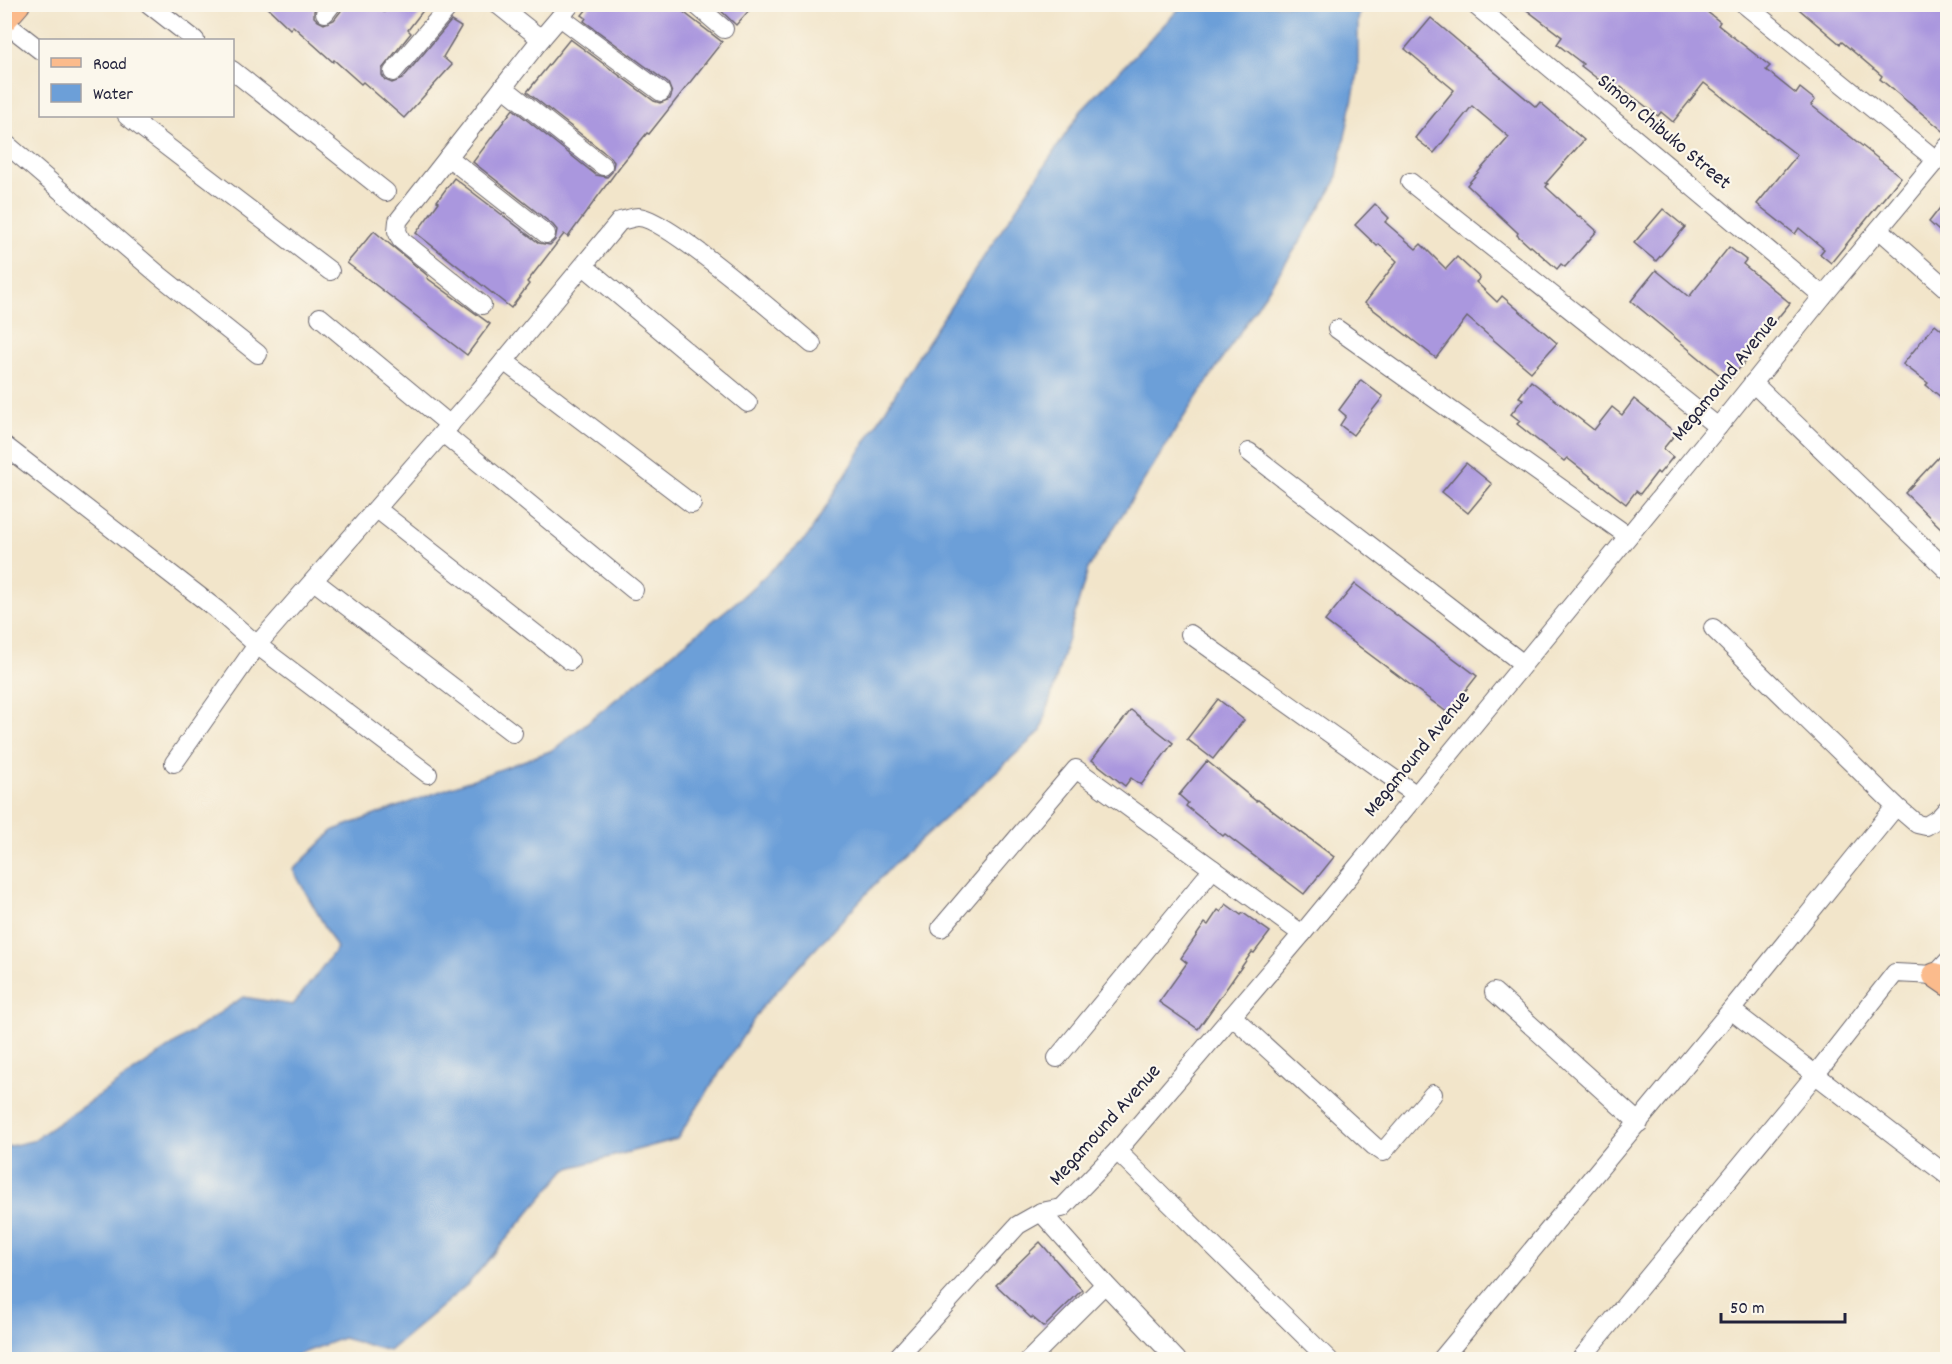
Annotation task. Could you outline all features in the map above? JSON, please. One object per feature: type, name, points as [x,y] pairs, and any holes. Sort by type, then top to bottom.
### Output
[{"type":"main road","points":[[4,21],[18,4]]},
{"type":"street","points":[[149,4],[194,39]]},
{"type":"street","points":[[393,72],[452,4]]},
{"type":"street","points":[[497,4],[542,39]]},
{"type":"street","points":[[695,4],[724,29]]},
{"type":"street","name":"Simon Chibuko Street","points":[[1474,4],[1823,296]]},
{"type":"street","points":[[1744,4],[1942,153]]},
{"type":"street","points":[[482,305],[401,240],[397,231],[398,222],[565,11],[661,92]]},
{"type":"street","points":[[4,21],[39,49]]},
{"type":"street","points":[[234,72],[386,192]]},
{"type":"street","points":[[503,87],[603,166]]},
{"type":"street","points":[[128,117],[330,271]]},
{"type":"street","points":[[4,142],[159,275],[258,354]]},
{"type":"street","name":"Megamound Avenue","points":[[895,1359],[1018,1225],[1041,1212],[1062,1208],[1117,1151],[1302,934],[1942,153]]},
{"type":"street","points":[[448,157],[546,234]]},
{"type":"street","points":[[1410,182],[1718,427]]},
{"type":"street","points":[[174,763],[257,645],[446,429],[620,221],[639,217],[658,224],[689,244],[812,344]]},
{"type":"street","points":[[1879,229],[1947,290]]},
{"type":"street","points":[[584,266],[748,403]]},
{"type":"street","points":[[320,317],[446,429],[634,590]]},
{"type":"street","points":[[1337,329],[1628,536]]},
{"type":"street","points":[[504,361],[692,504]]},
{"type":"street","points":[[1753,383],[1947,571]]},
{"type":"street","points":[[4,445],[216,609],[257,645],[428,774]]},
{"type":"street","points":[[1249,452],[1522,663]]},
{"type":"street","points":[[377,509],[570,661]]},
{"type":"street","points":[[314,581],[513,733]]},
{"type":"street","points":[[1713,628],[1917,824],[1926,826],[1939,818],[1947,808]]},
{"type":"street","points":[[1190,634],[1415,794]]},
{"type":"street","points":[[941,928],[1076,769],[1302,934]]},
{"type":"street","points":[[1441,1359],[1639,1123],[1896,806]]},
{"type":"street","points":[[1058,1058],[1213,869]]},
{"type":"street","points":[[1580,1359],[1815,1075],[1895,973],[1943,973]]},
{"type":"street","points":[[1494,992],[1639,1123]]},
{"type":"street","points":[[1731,1010],[1947,1176]]},
{"type":"street","points":[[1232,1016],[1383,1152],[1433,1094]]},
{"type":"street","points":[[1117,1151],[1329,1359]]},
{"type":"street","points":[[1041,1212],[1105,1284],[1178,1359]]},
{"type":"street","points":[[1029,1359],[1105,1284]]},
{"type":"water","points":[[1183,5],[1361,5],[1358,21],[1358,73],[1336,181],[1299,243],[1187,412],[1088,569],[1041,731],[890,868],[761,1008],[677,1139],[566,1169],[468,1284],[389,1351],[343,1338],[290,1359],[5,1359],[5,1147],[32,1141],[243,997],[293,1005],[337,948],[293,870],[334,830],[553,750],[741,598],[808,536],[927,342],[1081,111]]},
{"type":"building","points":[[264,4],[317,4],[314,17],[324,24],[334,20],[343,4],[376,4],[384,12],[390,4],[428,4],[408,30],[411,33],[382,69],[385,80],[392,83],[402,79],[451,21],[461,27],[443,57],[452,65],[404,118],[363,82],[361,84],[334,60],[333,62],[293,26],[290,29]]},
{"type":"building","points":[[591,4],[673,4],[722,42],[649,134],[647,133],[621,165],[568,237],[564,234],[527,282],[529,284],[511,308],[416,233],[454,178],[539,243],[550,245],[555,240],[557,230],[553,225],[473,162],[513,109],[596,175],[607,177],[612,172],[614,162],[610,157],[527,92],[570,39],[654,101],[660,103],[670,99],[672,93],[668,83],[584,21],[586,18],[582,15]]},
{"type":"building","points":[[714,4],[755,4],[736,25]]},
{"type":"building","points":[[1519,4],[1697,4],[1720,22],[1718,25],[1770,66],[1766,70],[1796,94],[1800,88],[1815,100],[1811,105],[1901,177],[1831,263],[1820,254],[1824,249],[1799,228],[1795,234],[1757,204],[1797,155],[1704,83],[1673,122],[1661,112],[1658,116],[1621,87],[1616,93],[1581,66],[1583,64],[1557,44],[1562,37]]},
{"type":"building","points":[[1793,4],[1947,4],[1947,134],[1880,79],[1882,76],[1842,42],[1840,44]]},
{"type":"building","points":[[1431,18],[1536,107],[1540,102],[1584,140],[1546,183],[1548,184],[1546,187],[1597,231],[1565,267],[1561,264],[1557,269],[1530,247],[1467,185],[1509,137],[1472,106],[1434,153],[1415,138],[1454,90],[1405,49]]},
{"type":"building","points":[[1947,199],[1947,238],[1929,222]]},
{"type":"building","points":[[1375,204],[1389,218],[1385,222],[1416,249],[1421,244],[1446,269],[1457,257],[1480,278],[1476,282],[1497,302],[1502,296],[1557,343],[1531,372],[1467,317],[1436,358],[1365,303],[1397,261],[1355,225]]},
{"type":"building","points":[[1663,209],[1685,227],[1656,261],[1634,243]]},
{"type":"building","points":[[374,231],[428,276],[427,278],[490,324],[467,355],[347,263]]},
{"type":"building","points":[[1729,247],[1746,260],[1743,264],[1790,303],[1728,382],[1631,301],[1656,270],[1689,297]]},
{"type":"building","points":[[1935,324],[1947,334],[1947,391],[1942,398],[1926,385],[1928,383],[1903,364]]},
{"type":"building","points":[[1361,380],[1383,397],[1353,435],[1340,425],[1346,416],[1339,410]]},
{"type":"building","points":[[1531,381],[1594,430],[1612,407],[1622,415],[1634,399],[1676,433],[1663,449],[1673,457],[1659,474],[1657,472],[1640,494],[1636,491],[1626,504],[1567,458],[1564,461],[1517,424],[1520,421],[1511,414],[1523,399],[1519,397]]},
{"type":"building","points":[[1947,448],[1947,534],[1905,493]]},
{"type":"building","points":[[1466,463],[1492,484],[1468,513],[1442,492]]},
{"type":"building","points":[[1355,584],[1477,676],[1448,713],[1325,621]]},
{"type":"building","points":[[1218,699],[1244,720],[1213,759],[1187,739]]},
{"type":"building","points":[[1131,710],[1173,743],[1141,785],[1131,778],[1125,786],[1092,760]]},
{"type":"building","points":[[1207,761],[1256,801],[1258,800],[1334,857],[1304,894],[1225,834],[1223,836],[1186,806],[1188,803],[1179,795]]},
{"type":"building","points":[[1226,904],[1270,932],[1254,953],[1252,952],[1198,1029],[1159,1002],[1187,963],[1181,958],[1205,923],[1208,925],[1218,910],[1221,912]]},
{"type":"building","points":[[1040,1242],[1082,1290],[1044,1327],[996,1285]]}]
